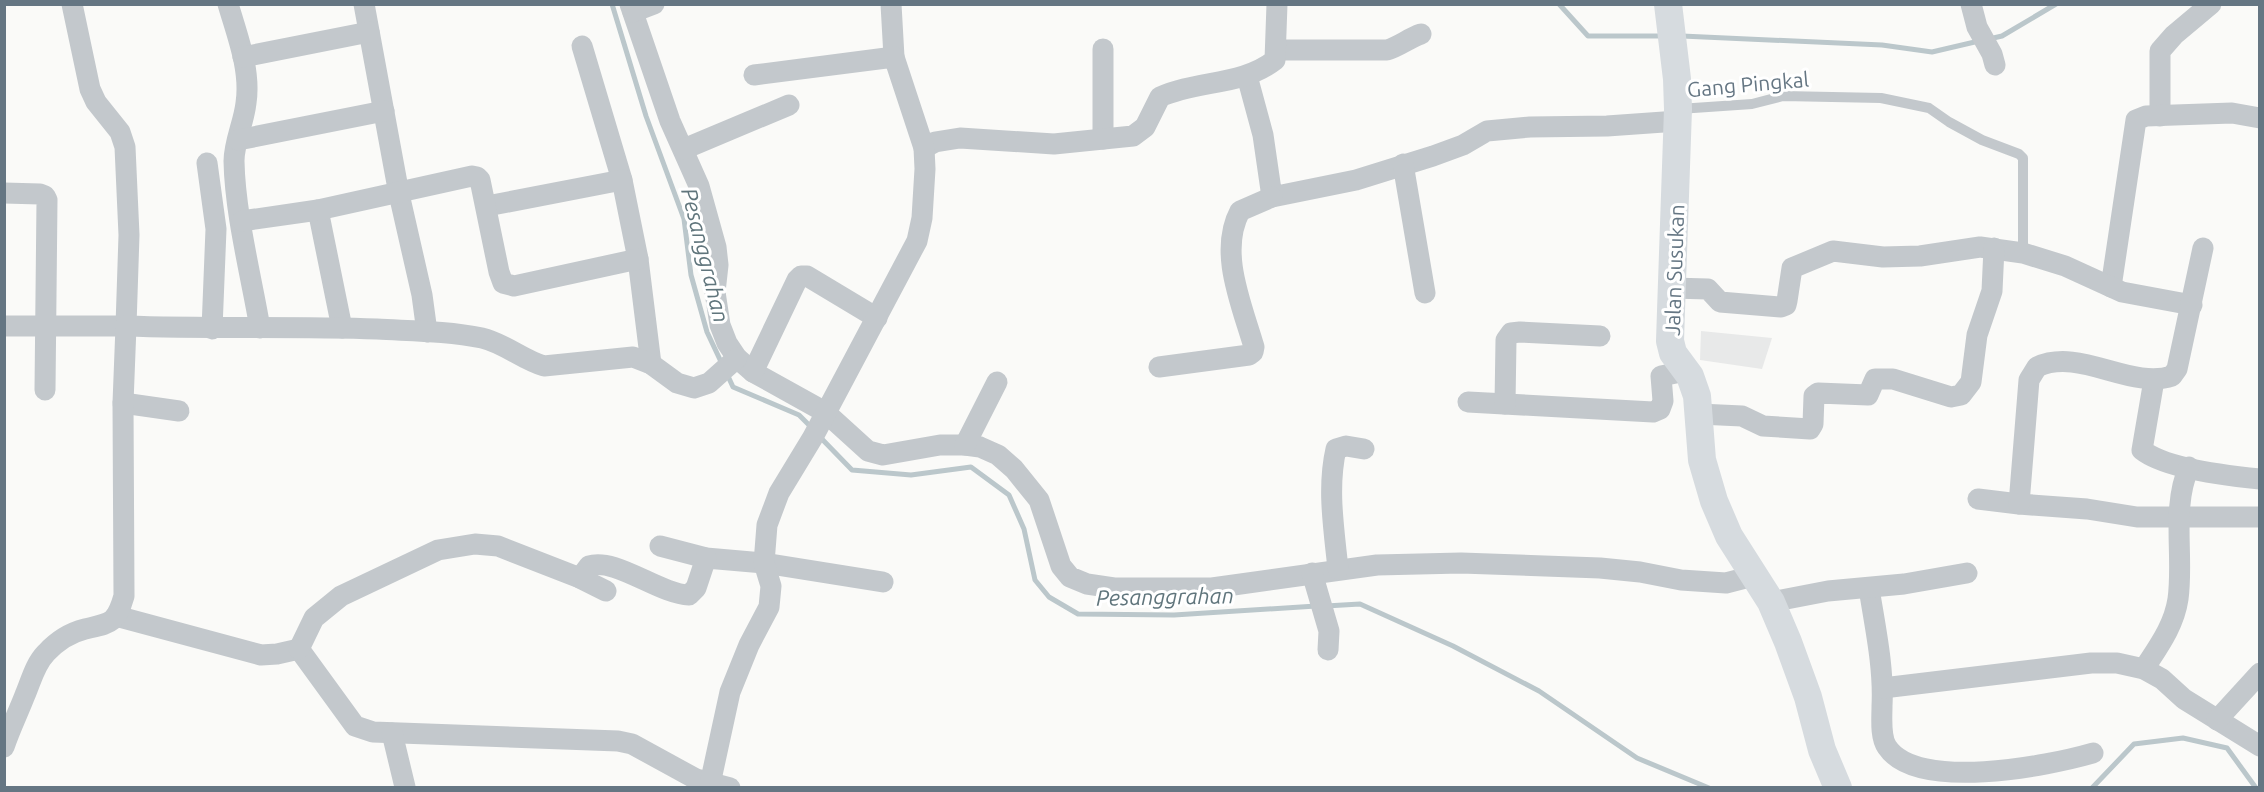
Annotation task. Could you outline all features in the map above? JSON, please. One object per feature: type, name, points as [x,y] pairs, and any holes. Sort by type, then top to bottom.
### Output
[{"type":"street","points":[[4,747],[8,726],[43,656],[65,636],[110,623],[120,608],[123,403],[129,235],[125,147],[120,132],[96,102],[90,89],[72,4]]},
{"type":"street","points":[[228,4],[243,57],[248,85],[247,102],[234,158],[260,328]]},
{"type":"street","points":[[364,4],[399,194],[422,295],[427,332]]},
{"type":"street","points":[[654,4],[632,8],[670,121],[699,186],[716,247],[718,265],[716,292],[720,325],[733,362],[753,372],[820,423],[868,451],[883,455],[940,445],[965,445],[980,447],[998,455],[1014,469],[1039,500],[1061,566],[1070,577],[1087,584],[1114,588],[1212,588],[1267,582],[1313,581],[1338,569],[1377,565],[1523,564],[1600,568],[1640,572],[1681,580],[1726,583],[1753,576]]},
{"type":"street","points":[[301,643],[355,726],[373,732],[618,741],[633,744],[677,769],[720,786],[732,684],[769,607],[771,586],[764,563],[767,525],[779,493],[820,423],[917,241],[922,218],[924,148],[894,57],[891,4]]},
{"type":"street","points":[[924,148],[935,142],[960,138],[1054,144],[1133,136],[1145,127],[1160,97],[1247,76],[1264,69],[1275,60],[1277,4]]},
{"type":"street","points":[[1971,4],[1977,27],[1993,60]]},
{"type":"street","points":[[2160,116],[2160,51],[2174,35],[2211,4]]},
{"type":"street","name":"Jalan Susukan","points":[[1668,12],[1675,62],[1678,115],[1670,341],[1672,353],[1686,371],[1697,396],[1702,460],[1714,501],[1729,536],[1771,602],[1808,697],[1822,750],[1837,785]]},
{"type":"street","points":[[243,57],[369,32]]},
{"type":"street","points":[[1277,50],[1387,50],[1400,46],[1412,37],[1421,34]]},
{"type":"street","points":[[582,46],[622,180],[638,259],[651,364]]},
{"type":"street","points":[[1103,138],[1104,49]]},
{"type":"street","points":[[754,75],[894,57]]},
{"type":"street","points":[[1247,76],[1263,135],[1272,197]]},
{"type":"street","points":[[684,149],[789,105]]},
{"type":"street","points":[[238,140],[384,111]]},
{"type":"street","points":[[2111,287],[2136,120],[2146,116],[2232,113],[2259,118]]},
{"type":"street","points":[[1159,367],[1249,355],[1253,352],[1254,347],[1230,259],[1231,234],[1240,211],[1272,197],[1356,180],[1463,145],[1487,131],[1607,126],[1678,115]]},
{"type":"street","points":[[207,163],[216,229],[212,329]]},
{"type":"street","points":[[1403,164],[1425,293]]},
{"type":"street","points":[[242,221],[318,210],[477,177],[480,180],[487,206],[503,283],[514,286],[638,259]]},
{"type":"street","points":[[487,206],[622,180]]},
{"type":"street","points":[[4,193],[40,194],[47,200],[45,390]]},
{"type":"street","points":[[318,210],[342,328]]},
{"type":"street","points":[[1672,288],[1708,289],[1720,302],[1781,307],[1786,305],[1792,267],[1833,251],[1893,257],[1920,256],[1980,247],[2023,253],[2065,267],[2122,292],[2192,305]]},
{"type":"street","points":[[1699,414],[1743,416],[1763,426],[1810,429],[1814,424],[1814,396],[1818,393],[1868,395],[1875,379],[1878,378],[1893,379],[1951,397],[1961,395],[1971,381],[1977,335],[1992,291],[1994,248]]},
{"type":"street","points":[[2019,504],[2029,380],[2037,367],[2056,361],[2097,367],[2154,380],[2172,376],[2177,369],[2203,248]]},
{"type":"street","points":[[753,372],[801,276],[807,276],[877,318]]},
{"type":"street","points":[[4,326],[342,328],[427,332],[483,339],[544,366],[633,357],[651,364],[677,383],[694,388],[709,383],[733,362]]},
{"type":"street","points":[[1505,404],[1506,340],[1511,333],[1600,336]]},
{"type":"street","points":[[1468,402],[1653,412],[1660,409],[1663,401],[1661,376],[1686,371]]},
{"type":"street","points":[[2154,380],[2142,450],[2156,457],[2215,474],[2259,479]]},
{"type":"street","points":[[965,445],[997,382]]},
{"type":"street","points":[[123,403],[179,411]]},
{"type":"street","points":[[1338,569],[1331,500],[1332,468],[1336,448],[1340,446],[1364,449]]},
{"type":"street","points":[[2144,669],[2169,631],[2178,601],[2179,518],[2183,481],[2189,467]]},
{"type":"street","points":[[1978,499],[2087,509],[2137,518],[2259,517]]},
{"type":"street","points":[[120,608],[261,655],[277,654],[301,643],[314,618],[341,596],[438,550],[475,544],[498,546],[580,578],[606,591]]},
{"type":"street","points":[[660,546],[706,558],[764,563],[883,582]]},
{"type":"street","points":[[580,578],[590,566],[603,564],[675,593],[689,595],[696,588],[706,558]]},
{"type":"street","points":[[1771,602],[1828,591],[1869,588],[1967,573]]},
{"type":"street","points":[[1313,581],[1329,631],[1328,650]]},
{"type":"street","points":[[1869,588],[1883,688],[1882,720],[1886,746],[1905,763],[1945,774],[1980,775],[2063,761],[2093,753]]},
{"type":"street","points":[[1883,688],[2091,663],[2117,663],[2144,669],[2162,679],[2184,699],[2259,746]]},
{"type":"street","points":[[2217,720],[2259,673]]},
{"type":"street","points":[[392,733],[405,787]]},
{"type":"lane","name":"Gang Pingkal","points":[[1678,115],[1752,104],[1782,96],[1881,98],[1929,108],[1960,129],[2019,154],[2023,163],[2023,253]]},
{"type":"shaded area","points":[[1701,331],[1772,338],[1762,369],[1700,360]]},
{"type":"waterway","name":"Pesanggrahan","points":[[612,4],[646,116],[684,219],[691,275],[707,332],[723,366]]},
{"type":"waterway","points":[[1559,4],[1588,36],[1663,36]]},
{"type":"waterway","points":[[1989,39],[2002,36],[2056,4]]},
{"type":"waterway","points":[[1682,36],[1882,45],[1932,52],[1979,41]]},
{"type":"waterway","name":"Pesanggrahan","points":[[727,374],[733,387],[799,415],[812,428]]},
{"type":"waterway","name":"Pesanggrahan","points":[[818,435],[852,470],[911,475],[971,467],[1009,495],[1024,529],[1035,580],[1049,597],[1078,614],[1174,615],[1316,606]]},
{"type":"waterway","name":"Pesanggrahan","points":[[1326,606],[1360,604],[1453,646],[1539,691],[1637,758],[1709,788]]},
{"type":"waterway","name":"Pesanggrahan","points":[[2092,788],[2134,744],[2183,738],[2227,748],[2256,788]]}]
